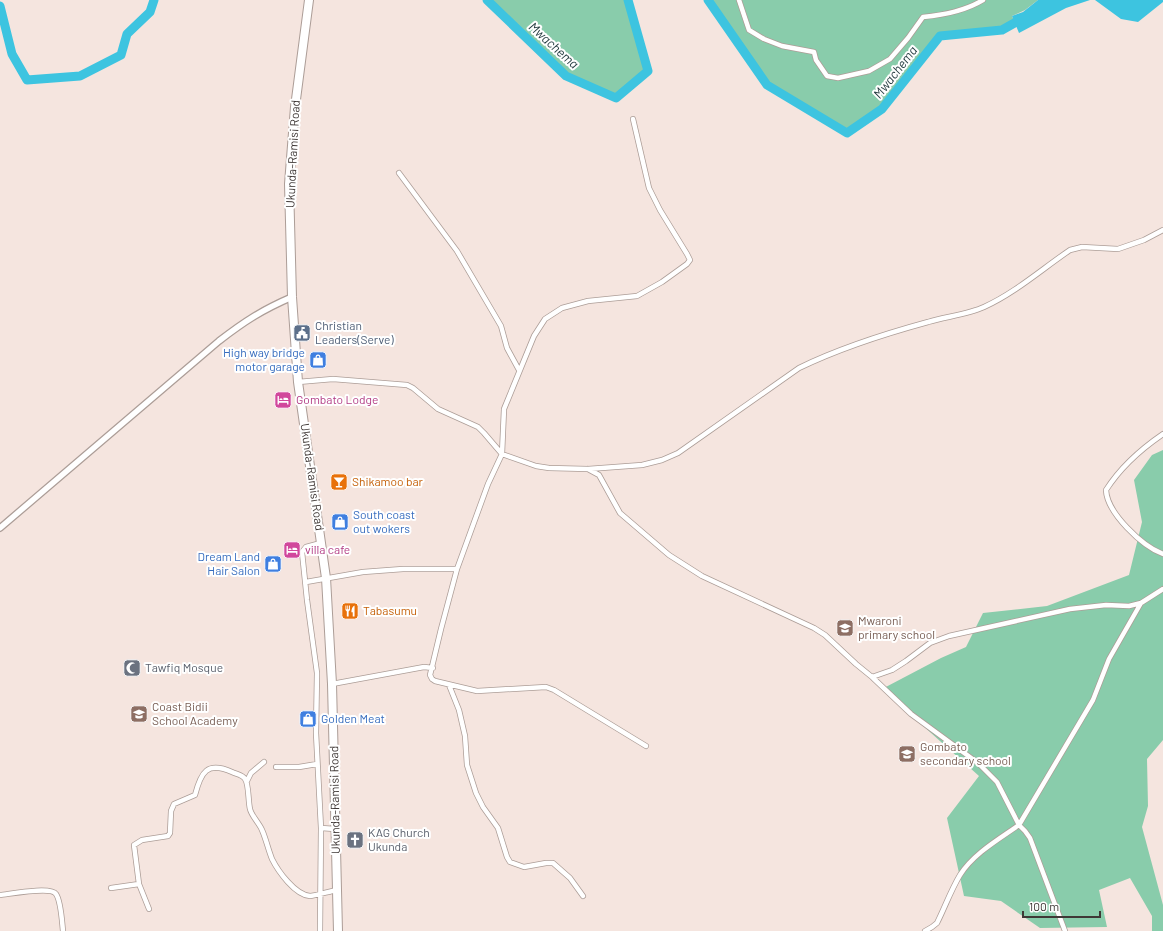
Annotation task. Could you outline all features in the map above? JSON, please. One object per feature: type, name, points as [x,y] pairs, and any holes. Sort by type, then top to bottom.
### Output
[{"type":"highway","name":"Ukunda-Ramisi Road","points":[[309,0],[295,107],[289,184],[292,297],[298,382],[326,578],[332,684],[338,931]]},
{"type":"street","points":[[738,0],[749,30],[764,39],[782,46],[814,52],[816,60],[827,76],[838,78],[869,71],[890,59],[923,17],[944,15],[973,6],[984,0]]},
{"type":"street","points":[[633,119],[648,188],[690,260],[687,264],[662,282],[637,296],[588,301],[562,308],[545,319],[534,336],[504,409],[502,454],[485,491],[457,569],[430,675],[435,681],[477,691],[546,687],[554,690],[646,746]]},
{"type":"street","points":[[399,173],[457,251],[501,326],[506,348],[519,370]]},
{"type":"street","points":[[298,382],[333,379],[407,385],[413,388],[438,409],[478,427],[502,454],[536,466],[549,468],[588,469],[642,465],[662,460],[678,453],[799,368],[814,361],[868,339],[929,321],[983,308],[1070,250],[1082,247],[1118,249],[1144,240],[1163,230]]},
{"type":"street","points":[[0,528],[245,321],[268,307],[292,297]]},
{"type":"street","points":[[1163,434],[1144,448],[1113,479],[1106,490],[1108,502],[1131,533],[1152,549],[1163,554]]},
{"type":"street","points":[[588,469],[599,475],[620,513],[669,555],[702,576],[826,635],[911,714],[978,763],[997,782],[1019,825],[1026,831],[1030,838],[1065,931]]},
{"type":"street","points":[[320,931],[319,894],[321,828],[316,733],[317,673],[302,552],[306,547],[321,543]]},
{"type":"street","points":[[306,582],[363,572],[403,569],[457,569]]},
{"type":"street","points":[[872,677],[892,670],[930,643],[949,636],[1070,609],[1106,605],[1129,606],[1141,603],[1163,589]]},
{"type":"street","points":[[925,931],[937,923],[960,875],[970,863],[983,851],[1019,825],[1094,700],[1109,659],[1141,603]]},
{"type":"street","points":[[332,684],[424,667],[433,668]]},
{"type":"street","points":[[449,685],[459,710],[465,736],[467,765],[476,793],[483,807],[498,828],[510,862],[524,867],[553,863],[570,878],[583,896]]},
{"type":"street","points":[[264,762],[251,774],[247,781],[247,796],[250,811],[257,820],[263,832],[272,858],[284,878],[299,892],[310,896],[337,890]]},
{"type":"street","points":[[276,767],[299,767],[318,764]]},
{"type":"street","points":[[149,909],[139,884],[134,845],[142,840],[168,836],[170,833],[171,811],[174,804],[195,795],[200,779],[207,769],[220,767],[244,777],[247,781]]},
{"type":"street","points":[[321,828],[335,829]]},
{"type":"street","points":[[111,888],[139,884]]},
{"type":"street","points":[[0,895],[45,890],[53,891],[57,894],[63,931]]},
{"type":"green space","points":[[487,0],[628,0],[648,71],[616,98],[566,76]]},
{"type":"green space","points":[[708,0],[1038,0],[1025,10],[1012,16],[1015,23],[1002,30],[940,36],[882,109],[847,133],[767,85]]},
{"type":"green space","points":[[1163,450],[1163,740],[1147,759],[1148,806],[1142,827],[1163,905],[1163,931],[1152,931],[1152,916],[1130,878],[1099,890],[1107,927],[1040,928],[1001,901],[964,896],[947,818],[979,776],[882,689],[941,658],[966,647],[983,613],[1047,606],[1129,575],[1142,522],[1134,480],[1152,455]]},
{"type":"water","points":[[1038,0],[1090,0],[1066,8],[1019,33],[1012,16],[1023,12]]},
{"type":"water","points":[[1095,0],[1163,0],[1163,2],[1138,22],[1121,19]]},
{"type":"waterway","name":"Mwachema","points":[[0,6],[12,54],[27,80],[80,76],[121,55],[127,34],[150,12],[154,0]]},
{"type":"waterway","name":"Mwachema","points":[[487,0],[566,76],[616,98],[648,71],[628,0]]},
{"type":"waterway","name":"Mwachema","points":[[708,0],[767,85],[847,133],[882,109],[940,36],[1002,30],[1025,17]]},
{"type":"place","name":"Christian Leaders(Serve)","points":[[302,333]]},
{"type":"place","name":"High way bridge motor garage","points":[[318,360]]},
{"type":"place","name":"Gombato Lodge","points":[[283,400]]},
{"type":"place","name":"Shikamoo bar","points":[[339,482]]},
{"type":"place","name":"South coast out wokers","points":[[340,522]]},
{"type":"place","name":"villa cafe","points":[[292,550]]},
{"type":"place","name":"Dream Land Hair Salon","points":[[273,564]]},
{"type":"place","name":"Tabasumu","points":[[350,611]]},
{"type":"place","name":"Mwaroni primary school","points":[[845,628]]},
{"type":"place","name":"Tawfiq Mosque","points":[[132,668]]},
{"type":"place","name":"Coast Bidii School Academy","points":[[139,714]]},
{"type":"place","name":"Golden Meat","points":[[308,719]]},
{"type":"place","name":"Gombato secondary school","points":[[907,754]]},
{"type":"place","name":"KAG Church Ukunda","points":[[355,840]]}]
